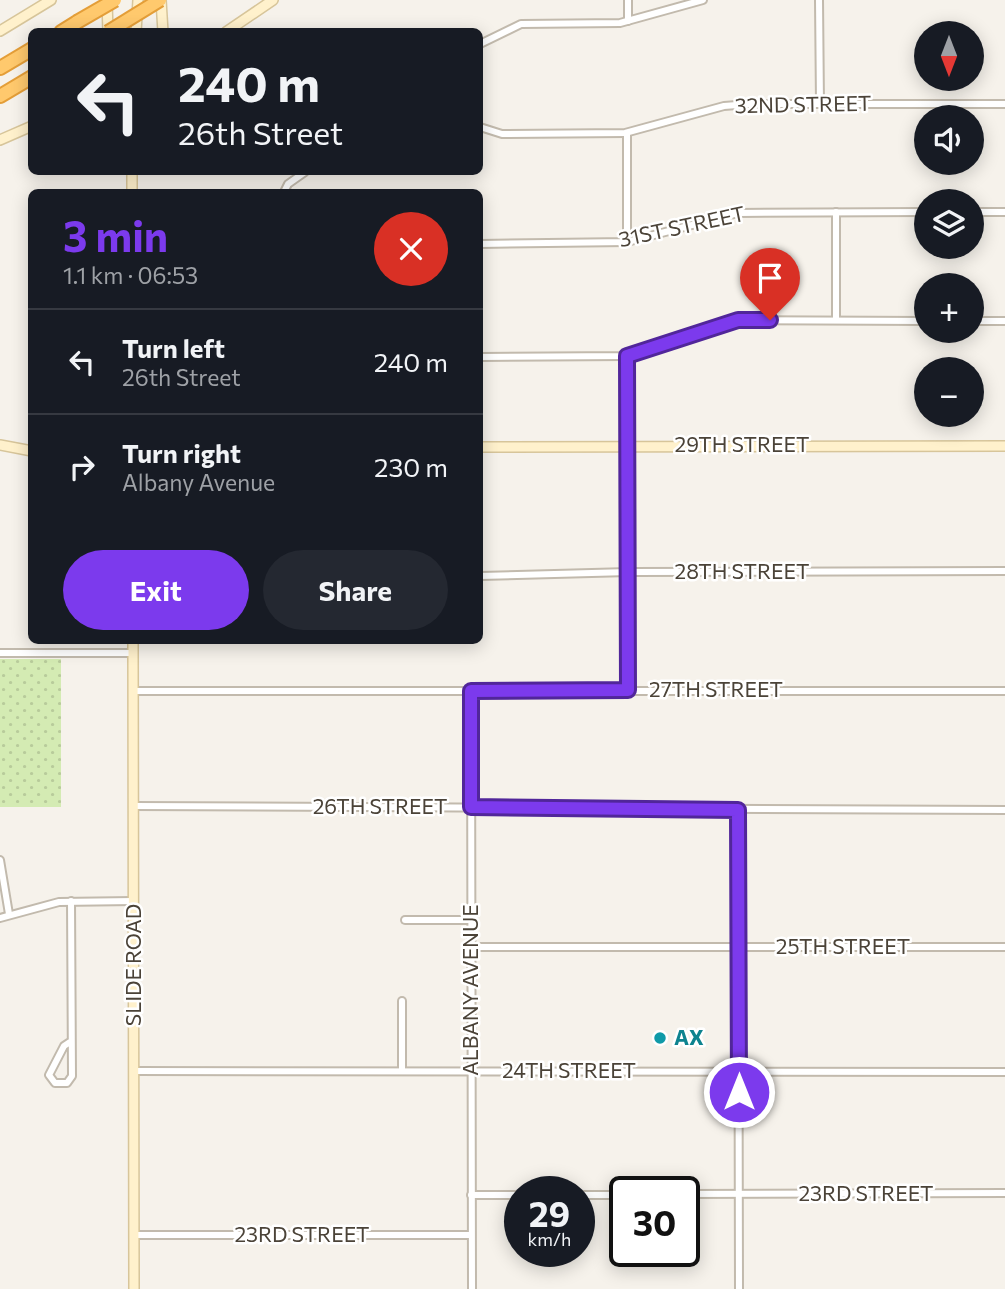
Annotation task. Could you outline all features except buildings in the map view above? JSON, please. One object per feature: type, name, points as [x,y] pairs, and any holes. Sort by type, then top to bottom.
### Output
[{"type":"highway","points":[[67,28],[115,0]]},
{"type":"highway","points":[[115,28],[161,0]]},
{"type":"highway","points":[[0,68],[28,51]]},
{"type":"highway","points":[[0,96],[28,79]]},
{"type":"main road","points":[[0,31],[51,0]]},
{"type":"main road","points":[[107,0],[108,28]]},
{"type":"main road","points":[[136,28],[138,0]]},
{"type":"main road","points":[[161,0],[163,28]]},
{"type":"main road","points":[[232,28],[273,0]]},
{"type":"main road","points":[[0,140],[28,128]]},
{"type":"main road","points":[[0,445],[28,450]]},
{"type":"main road","name":"29TH STREET","points":[[483,447],[1005,446]]},
{"type":"main road","name":"SLIDE ROAD","points":[[133,644],[134,1289]]},
{"type":"street","points":[[628,0],[628,21]]},
{"type":"street","points":[[483,43],[521,24],[628,21],[703,0]]},
{"type":"street","points":[[819,0],[820,104]]},
{"type":"street","name":"32ND STREET","points":[[483,128],[502,134],[627,133],[724,106],[1005,104]]},
{"type":"street","points":[[627,133],[628,242]]},
{"type":"street","points":[[286,189],[301,175]]},
{"type":"street","points":[[835,320],[836,212]]},
{"type":"street","name":"31ST STREET","points":[[483,244],[628,242],[738,213],[914,212]]},
{"type":"street","points":[[984,212],[1005,212]]},
{"type":"street","points":[[483,357],[627,356],[738,320],[914,321]]},
{"type":"street","points":[[984,321],[1005,321]]},
{"type":"street","points":[[627,356],[628,690]]},
{"type":"street","name":"28TH STREET","points":[[483,576],[629,572],[1005,571]]},
{"type":"street","points":[[0,653],[133,653]]},
{"type":"street","name":"27TH STREET","points":[[133,691],[1005,691]]},
{"type":"street","name":"ALBANY AVENUE","points":[[471,691],[472,1289]]},
{"type":"street","name":"26TH STREET","points":[[133,806],[1005,810]]},
{"type":"street","points":[[738,810],[739,1289]]},
{"type":"street","points":[[0,860],[9,914]]},
{"type":"street","points":[[70,1042],[64,1046],[51,1067],[49,1075],[55,1083],[67,1083],[72,1076],[71,901]]},
{"type":"street","points":[[0,918],[42,904],[134,901]]},
{"type":"street","points":[[405,920],[471,920]]},
{"type":"street","name":"25TH STREET","points":[[471,947],[1005,947]]},
{"type":"street","points":[[402,1001],[402,1071]]},
{"type":"street","name":"24TH STREET","points":[[134,1071],[1005,1072]]},
{"type":"street","name":"23RD STREET","points":[[700,1194],[1005,1193]]},
{"type":"street","points":[[471,1195],[504,1195]]},
{"type":"street","name":"23RD STREET","points":[[134,1235],[471,1235]]},
{"type":"green space","points":[[0,659],[61,659],[61,807],[0,807]]},
{"type":"place","name":"AX","points":[[660,1038]]},
{"type":"route","points":[[739,1092],[738,810],[512,810],[471,807],[471,691],[628,690],[627,356],[738,320],[770,320]]}]
